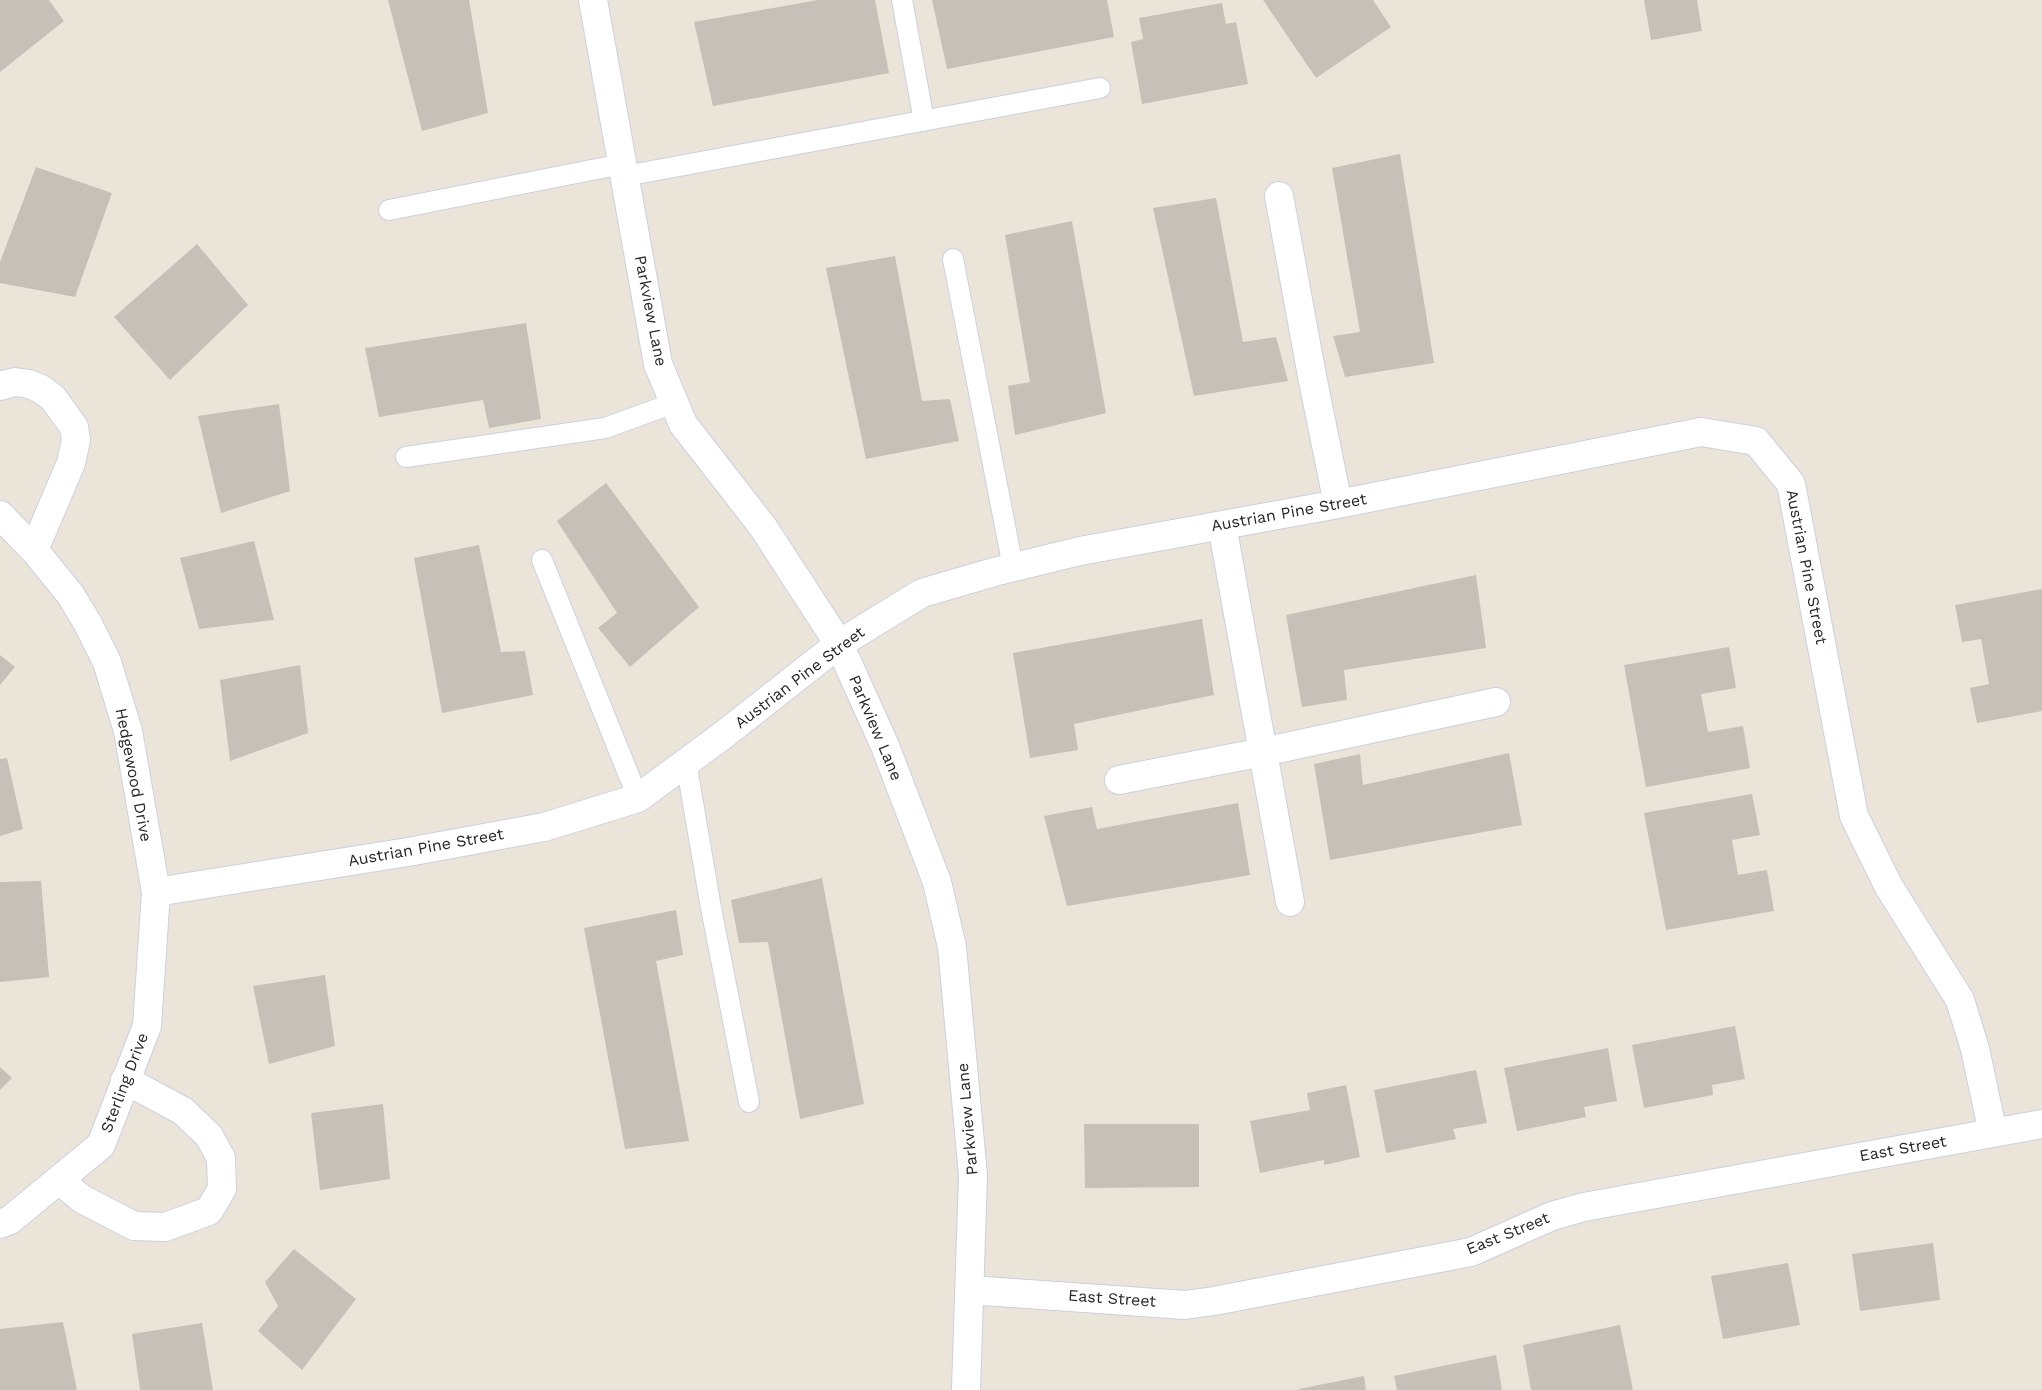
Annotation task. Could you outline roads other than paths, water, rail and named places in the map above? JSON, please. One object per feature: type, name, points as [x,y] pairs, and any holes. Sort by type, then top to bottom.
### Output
[{"type":"street","name":"Parkview Lane","points":[[593,0],[658,364],[682,424],[763,527],[839,644],[885,746],[937,882],[952,947],[973,1175],[966,1390]]},
{"type":"street","points":[[1279,196],[1338,504]]},
{"type":"street","points":[[0,386],[16,382],[41,389],[53,398],[74,427],[76,440],[71,463],[34,550]]},
{"type":"street","name":"Austrian Pine Street","points":[[156,892],[408,852],[544,827],[638,798],[839,644],[922,593],[1013,567],[1080,551],[1338,504],[1701,432],[1756,441],[1792,484],[1854,816],[1888,887],[1960,1000],[1975,1049],[1992,1133]]},
{"type":"street","name":"Hedgewood Drive","points":[[0,515],[34,550],[70,594],[87,622],[107,662],[128,731],[156,892]]},
{"type":"street","points":[[1222,525],[1290,902]]},
{"type":"street","points":[[1119,780],[1263,752],[1496,702]]},
{"type":"street","name":"Sterling Drive","points":[[0,1224],[10,1220],[100,1145],[147,1026],[156,892]]},
{"type":"street","points":[[59,1180],[82,1199],[134,1226],[165,1228],[209,1211],[222,1189],[221,1158],[210,1136],[183,1111],[126,1080]]},
{"type":"street","name":"East Street","points":[[970,1290],[1185,1304],[1214,1301],[1472,1252],[1552,1216],[1584,1207],[2042,1124]]},
{"type":"lane","points":[[902,0],[924,121]]},
{"type":"lane","points":[[389,210],[924,121],[1100,88]]},
{"type":"lane","points":[[953,259],[1013,567]]},
{"type":"lane","points":[[406,457],[605,428],[674,403]]},
{"type":"lane","points":[[542,560],[638,798]]},
{"type":"lane","points":[[686,762],[711,908],[749,1102]]}]
